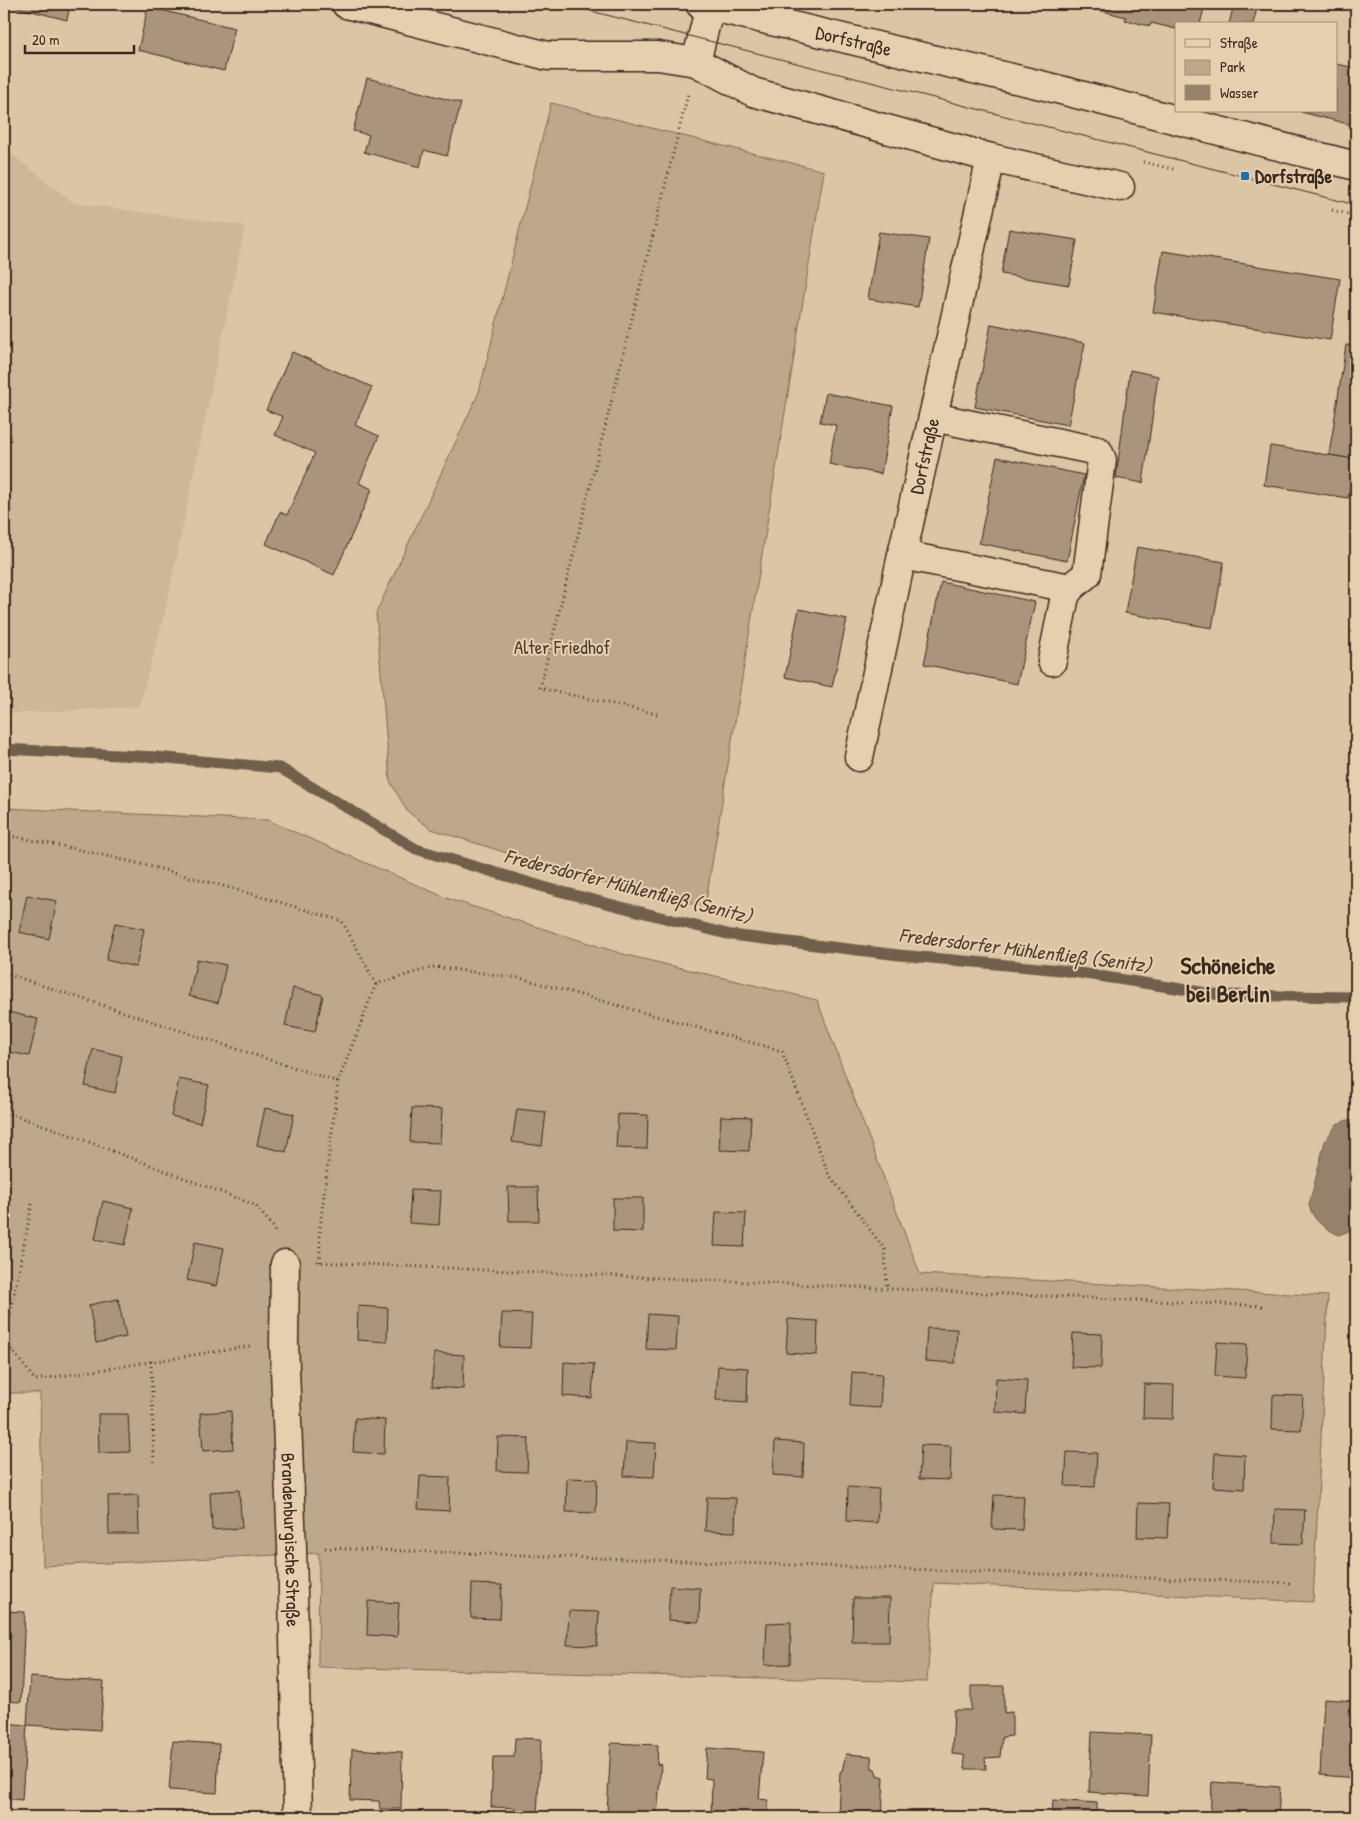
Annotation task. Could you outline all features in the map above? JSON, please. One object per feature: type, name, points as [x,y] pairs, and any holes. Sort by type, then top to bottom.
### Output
[{"type":"street","points":[[346,4],[548,56],[658,56],[696,62],[753,92],[991,158],[1120,187]]},
{"type":"street","points":[[696,62],[704,5]]},
{"type":"street","name":"Dorfstraße","points":[[704,5],[1045,86],[1356,166]]},
{"type":"street","name":"Dorfstraße","points":[[859,757],[991,158]]},
{"type":"street","points":[[933,418],[1098,451],[1102,460],[1087,574],[1070,588],[1065,596],[1052,661]]},
{"type":"street","points":[[902,555],[1070,588]]},
{"type":"street","name":"Brandenburgische Straße","points":[[285,1264],[284,1343],[292,1548],[298,1817]]},
{"type":"path","points":[[657,714],[540,688],[696,62]]},
{"type":"path","points":[[1134,160],[1177,170]]},
{"type":"path","points":[[1332,210],[1356,216]]},
{"type":"path","points":[[4,835],[54,844],[213,882],[342,921],[376,984],[338,1082],[320,1227],[320,1262]]},
{"type":"path","points":[[376,984],[434,967],[520,978],[782,1051],[828,1173],[885,1250],[887,1289]]},
{"type":"path","points":[[4,974],[338,1082]]},
{"type":"path","points":[[4,1112],[52,1128],[255,1205],[274,1228],[285,1264],[320,1262],[1263,1306]]},
{"type":"path","points":[[32,1204],[5,1340],[35,1380],[250,1346],[284,1343]]},
{"type":"path","points":[[151,1361],[154,1464]]},
{"type":"path","points":[[292,1548],[1290,1583]]},
{"type":"shaded area","points":[[4,151],[14,156],[74,203],[245,226],[166,608],[139,707],[4,714]]},
{"type":"green space","name":"Alter Friedhof","points":[[551,103],[824,171],[705,907],[599,882],[431,829],[407,811],[390,781],[376,613],[479,392]]},
{"type":"green space","points":[[4,808],[267,820],[449,899],[626,955],[817,1000],[920,1274],[1328,1296],[1313,1602],[934,1583],[927,1682],[318,1667],[319,1553],[43,1566],[40,1393],[4,1393]]},
{"type":"water","points":[[1347,1120],[1356,1121],[1356,1228],[1339,1235],[1316,1220],[1309,1205],[1325,1141],[1337,1124]]},
{"type":"building","points":[[4,4],[70,4],[67,20]]},
{"type":"building","points":[[72,4],[96,4],[95,9]]},
{"type":"building","points":[[1205,4],[1200,22],[1175,22],[1175,29],[1151,23],[1150,26],[1125,20],[1126,17],[1079,5]]},
{"type":"building","points":[[1234,4],[1258,4],[1254,22],[1230,22]]},
{"type":"building","points":[[148,7],[235,28],[224,71],[138,50]]},
{"type":"building","points":[[1338,64],[1356,68],[1356,126],[1301,112],[1338,112]]},
{"type":"building","points":[[367,78],[461,103],[447,156],[424,150],[420,167],[364,152],[369,135],[353,131]]},
{"type":"building","points":[[1009,229],[1077,240],[1069,285],[1001,274]]},
{"type":"building","points":[[879,232],[929,239],[918,307],[868,299]]},
{"type":"building","points":[[1163,251],[1340,279],[1330,340],[1153,312]]},
{"type":"building","points":[[991,324],[1085,343],[1068,425],[975,407]]},
{"type":"building","points":[[1346,345],[1356,346],[1356,446],[1354,459],[1329,455]]},
{"type":"building","points":[[292,352],[372,387],[355,425],[379,436],[359,483],[372,489],[334,575],[266,544],[280,512],[287,515],[315,453],[275,435],[283,417],[266,410]]},
{"type":"building","points":[[1130,370],[1158,376],[1143,483],[1116,478]]},
{"type":"building","points":[[826,393],[893,406],[881,474],[829,464],[836,425],[820,422]]},
{"type":"building","points":[[1270,446],[1354,459],[1348,498],[1264,485]]},
{"type":"building","points":[[997,457],[1084,475],[1067,561],[979,543]]},
{"type":"building","points":[[1137,547],[1224,562],[1212,628],[1125,613]]},
{"type":"building","points":[[941,582],[1035,602],[1017,684],[924,664]]},
{"type":"building","points":[[799,609],[847,619],[832,687],[785,677]]},
{"type":"building","points":[[27,895],[57,901],[49,939],[19,932]]},
{"type":"building","points":[[115,923],[144,929],[136,967],[106,960]]},
{"type":"building","points":[[197,959],[226,965],[218,1003],[189,996]]},
{"type":"building","points":[[293,988],[323,995],[315,1032],[285,1026]]},
{"type":"building","points":[[8,1012],[38,1019],[29,1056],[4,1051],[4,1034]]},
{"type":"building","points":[[93,1049],[122,1056],[115,1093],[85,1086]]},
{"type":"building","points":[[179,1079],[209,1085],[200,1123],[171,1116]]},
{"type":"building","points":[[265,1108],[294,1114],[286,1152],[257,1145]]},
{"type":"building","points":[[412,1108],[442,1109],[440,1143],[410,1142]]},
{"type":"building","points":[[517,1109],[546,1112],[542,1146],[512,1142]]},
{"type":"building","points":[[618,1114],[648,1115],[647,1149],[616,1148]]},
{"type":"building","points":[[721,1116],[751,1117],[749,1151],[719,1150]]},
{"type":"building","points":[[508,1187],[538,1187],[539,1221],[509,1221]]},
{"type":"building","points":[[411,1190],[441,1191],[439,1225],[409,1223]]},
{"type":"building","points":[[613,1198],[643,1198],[643,1232],[613,1231]]},
{"type":"building","points":[[103,1201],[133,1208],[125,1245],[95,1239]]},
{"type":"building","points":[[716,1212],[746,1213],[744,1247],[714,1246]]},
{"type":"building","points":[[195,1242],[224,1248],[216,1286],[187,1280]]},
{"type":"building","points":[[118,1299],[126,1337],[96,1343],[89,1305]]},
{"type":"building","points":[[358,1306],[388,1308],[387,1342],[357,1340]]},
{"type":"building","points":[[502,1313],[532,1314],[530,1348],[500,1347]]},
{"type":"building","points":[[648,1314],[678,1316],[676,1350],[646,1349]]},
{"type":"building","points":[[788,1319],[818,1321],[817,1355],[786,1353]]},
{"type":"building","points":[[927,1328],[957,1329],[955,1363],[925,1361]]},
{"type":"building","points":[[1073,1333],[1102,1334],[1101,1368],[1071,1367]]},
{"type":"building","points":[[1217,1342],[1247,1344],[1245,1378],[1215,1376]]},
{"type":"building","points":[[434,1353],[464,1355],[463,1389],[432,1387]]},
{"type":"building","points":[[564,1362],[594,1364],[592,1398],[563,1396]]},
{"type":"building","points":[[718,1366],[748,1368],[747,1402],[716,1400]]},
{"type":"building","points":[[852,1372],[882,1374],[880,1408],[850,1406]]},
{"type":"building","points":[[996,1378],[1027,1380],[1025,1414],[995,1412]]},
{"type":"building","points":[[1144,1384],[1174,1385],[1173,1419],[1143,1418]]},
{"type":"building","points":[[1273,1395],[1303,1396],[1301,1430],[1272,1429]]},
{"type":"building","points":[[231,1411],[233,1449],[203,1451],[200,1413]]},
{"type":"building","points":[[98,1414],[128,1414],[130,1452],[99,1453]]},
{"type":"building","points":[[355,1418],[385,1420],[384,1454],[353,1452]]},
{"type":"building","points":[[498,1437],[529,1438],[527,1472],[497,1471]]},
{"type":"building","points":[[775,1441],[804,1443],[803,1477],[773,1475]]},
{"type":"building","points":[[626,1442],[656,1443],[654,1477],[624,1476]]},
{"type":"building","points":[[921,1445],[951,1446],[950,1480],[919,1479]]},
{"type":"building","points":[[1067,1452],[1097,1453],[1095,1487],[1065,1486]]},
{"type":"building","points":[[1215,1453],[1245,1455],[1244,1489],[1213,1487]]},
{"type":"building","points":[[420,1476],[450,1477],[449,1511],[418,1509]]},
{"type":"building","points":[[567,1478],[597,1479],[596,1513],[566,1512]]},
{"type":"building","points":[[848,1487],[879,1489],[877,1523],[847,1521]]},
{"type":"building","points":[[239,1490],[242,1528],[212,1530],[210,1492]]},
{"type":"building","points":[[138,1495],[139,1534],[109,1534],[108,1496]]},
{"type":"building","points":[[994,1495],[1024,1496],[1022,1530],[992,1529]]},
{"type":"building","points":[[707,1497],[736,1498],[735,1532],[705,1531]]},
{"type":"building","points":[[1138,1503],[1169,1504],[1167,1538],[1137,1537]]},
{"type":"building","points":[[1275,1509],[1305,1510],[1303,1544],[1274,1543]]},
{"type":"building","points":[[472,1584],[502,1585],[500,1619],[471,1618]]},
{"type":"building","points":[[670,1586],[700,1588],[699,1622],[668,1620]]},
{"type":"building","points":[[853,1598],[890,1598],[889,1642],[852,1642]]},
{"type":"building","points":[[368,1601],[399,1603],[397,1637],[367,1635]]},
{"type":"building","points":[[4,1611],[25,1612],[21,1702],[4,1701]]},
{"type":"building","points":[[569,1611],[599,1612],[597,1646],[567,1645]]},
{"type":"building","points":[[791,1622],[790,1664],[765,1665],[767,1623]]},
{"type":"building","points":[[30,1677],[104,1682],[100,1730],[27,1725]]},
{"type":"building","points":[[971,1686],[1004,1686],[1004,1713],[1012,1712],[1012,1736],[1002,1737],[1000,1757],[985,1758],[986,1769],[965,1769],[964,1755],[952,1754],[954,1710],[971,1710]]},
{"type":"building","points":[[1324,1699],[1356,1701],[1356,1778],[1320,1775]]},
{"type":"building","points":[[4,1723],[27,1725],[22,1800],[4,1798]]},
{"type":"building","points":[[1092,1732],[1151,1735],[1148,1796],[1089,1792]]},
{"type":"building","points":[[515,1738],[541,1739],[537,1817],[515,1817],[515,1808],[491,1807],[493,1757],[514,1757]]},
{"type":"building","points":[[173,1741],[219,1744],[217,1793],[169,1790]]},
{"type":"building","points":[[611,1743],[658,1745],[657,1765],[661,1764],[657,1817],[607,1813]]},
{"type":"building","points":[[707,1748],[763,1752],[759,1799],[768,1800],[768,1817],[711,1817],[712,1779],[705,1778]]},
{"type":"building","points":[[352,1749],[402,1752],[401,1809],[380,1809],[379,1801],[350,1800]]},
{"type":"building","points":[[846,1754],[871,1756],[872,1768],[875,1769],[877,1775],[884,1777],[882,1817],[838,1817],[840,1772],[842,1771]]},
{"type":"building","points":[[1212,1782],[1280,1787],[1278,1817],[1210,1817]]},
{"type":"building","points":[[1053,1800],[1097,1803],[1097,1817],[1052,1817]]},
{"type":"waterway","name":"Fredersdorfer Mühlenfließ (Senitz)","points":[[4,749],[156,757],[280,768],[416,849],[547,888],[731,935],[899,955],[1060,970],[1220,995],[1356,997]]},
{"type":"tram line","points":[[563,4],[1356,205]]},
{"type":"place","name":"Dorfstraße","points":[[1245,176]]},
{"type":"district","name":"Schöneiche bei Berlin","points":[[1228,980]]}]
